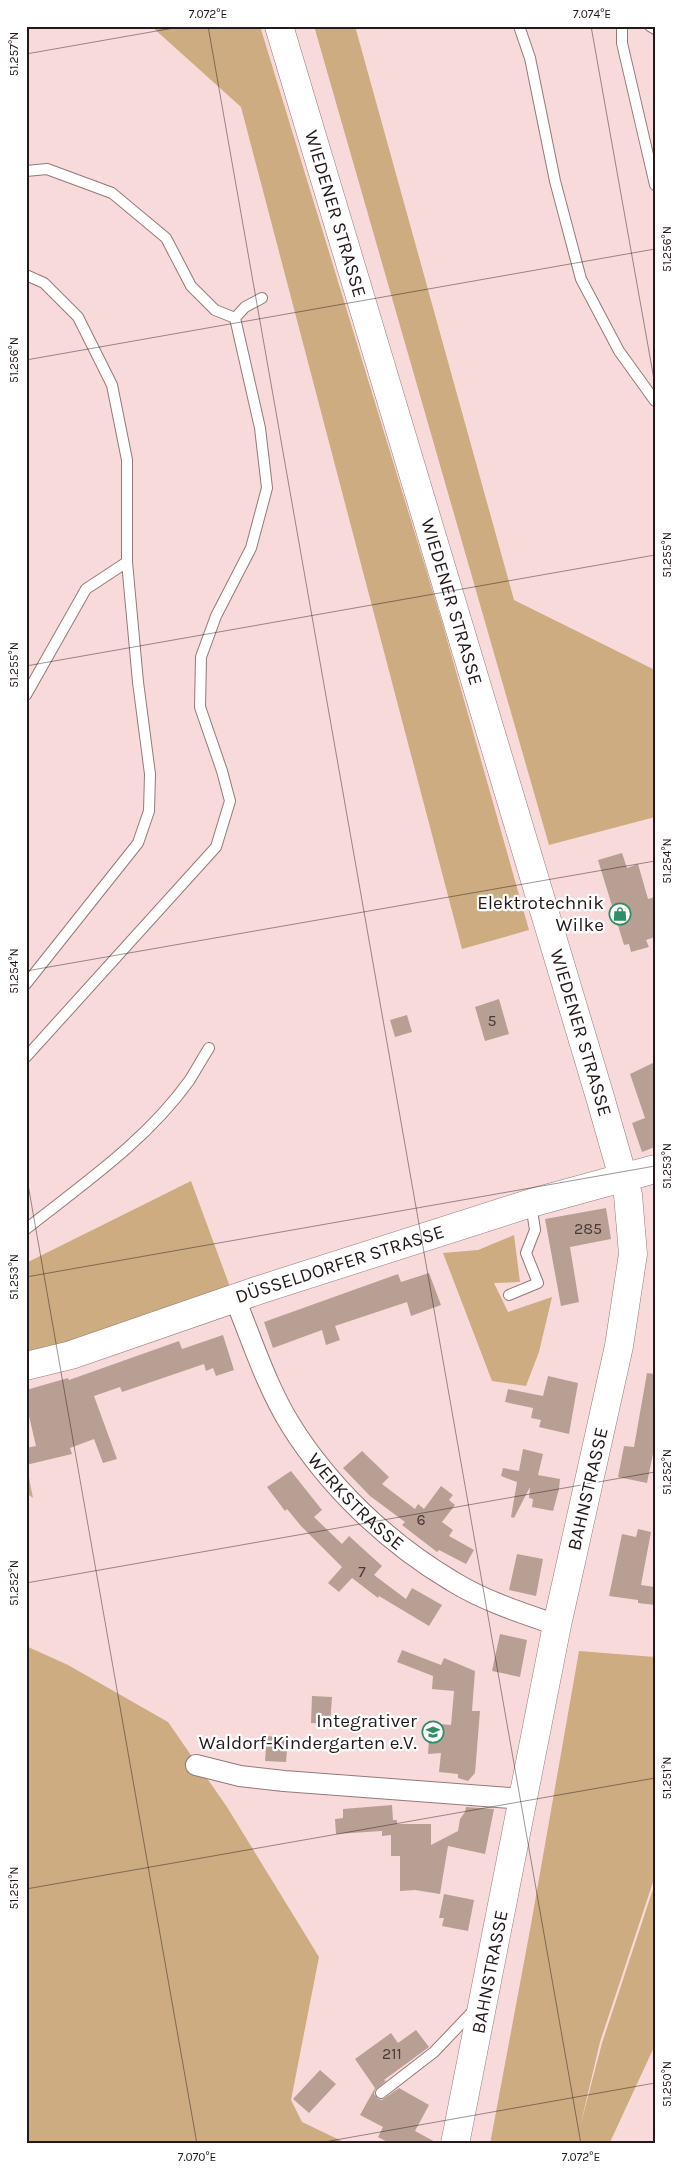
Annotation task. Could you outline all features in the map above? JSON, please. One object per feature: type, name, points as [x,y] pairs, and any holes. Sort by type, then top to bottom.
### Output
[{"type":"main road","name":"WIEDENER STRASSE","points":[[279,26],[624,1177]]},
{"type":"main road","name":"DÜSSELDORFER STRASSE","points":[[26,1366],[71,1354],[531,1203],[655,1169]]},
{"type":"main road","name":"BAHNSTRASSE","points":[[455,2144],[557,1625],[620,1346],[633,1254],[624,1177]]},
{"type":"street","name":"WERKSTRASSE","points":[[235,1299],[268,1380],[289,1423],[314,1459],[355,1506],[400,1545],[452,1582],[517,1612],[557,1625]]},
{"type":"street","points":[[196,1765],[240,1776],[284,1781],[524,1799]]},
{"type":"lane","points":[[519,26],[530,58],[555,181],[581,279],[619,351],[655,401]]},
{"type":"lane","points":[[622,26],[622,43],[655,185]]},
{"type":"lane","points":[[650,26],[655,30]]},
{"type":"lane","points":[[26,171],[47,170],[112,192],[166,238],[191,286],[215,310],[235,318]]},
{"type":"lane","points":[[26,275],[44,283],[78,317],[112,385],[127,460],[128,562],[138,682],[150,774],[149,811],[138,843],[26,984]]},
{"type":"lane","points":[[235,318],[245,307],[262,298]]},
{"type":"lane","points":[[26,1057],[216,847],[230,801],[200,707],[200,657],[216,616],[250,548],[267,488],[260,428],[235,318]]},
{"type":"lane","points":[[26,695],[86,589],[128,562]]},
{"type":"lane","points":[[26,1229],[122,1153],[168,1107],[190,1080],[208,1048]]},
{"type":"lane","points":[[509,1295],[538,1283],[526,1253],[535,1230],[531,1203]]},
{"type":"lane","points":[[381,2093],[434,2052],[485,1998]]},
{"type":"shaded area","points":[[151,26],[260,26],[442,622],[529,930],[462,949],[241,107]]},
{"type":"shaded area","points":[[314,26],[355,26],[514,600],[655,670],[655,817],[549,845]]},
{"type":"shaded area","points":[[191,1181],[230,1287],[70,1344],[26,1352],[26,1263]]},
{"type":"shaded area","points":[[514,1235],[520,1282],[494,1283],[508,1312],[552,1297],[539,1352],[526,1386],[492,1381],[443,1253],[478,1250]]},
{"type":"shaded area","points":[[26,1462],[33,1498],[26,1493]]},
{"type":"shaded area","points":[[26,1646],[68,1665],[168,1722],[227,1807],[319,1957],[291,2100],[302,2122],[348,2144],[26,2144]]},
{"type":"shaded area","points":[[579,1651],[655,1657],[655,1876],[600,2042],[580,2127],[602,2043],[655,1883],[655,2045],[611,2140],[612,2144],[490,2144],[530,1930]]},
{"type":"building","points":[[622,853],[627,868],[638,864],[648,899],[655,897],[655,937],[646,940],[649,947],[631,952],[629,944],[624,945],[598,860]]},
{"type":"building","points":[[499,999],[509,1034],[485,1041],[475,1007]]},
{"type":"building","points":[[407,1015],[412,1032],[395,1037],[390,1020]]},
{"type":"building","points":[[655,1062],[655,1147],[642,1152],[632,1123],[645,1118],[630,1074]]},
{"type":"building","points":[[606,1208],[611,1239],[570,1247],[579,1302],[561,1306],[545,1219]]},
{"type":"building","points":[[429,1273],[441,1305],[411,1316],[407,1302],[335,1326],[340,1340],[326,1345],[322,1330],[273,1348],[264,1322],[398,1274],[401,1282]]},
{"type":"building","points":[[223,1335],[234,1370],[216,1376],[213,1368],[206,1371],[204,1364],[122,1392],[120,1387],[94,1396],[117,1459],[103,1463],[94,1439],[70,1448],[72,1454],[26,1465],[26,1448],[36,1446],[26,1403],[26,1390],[68,1378],[69,1380],[179,1341],[182,1349]]},
{"type":"building","points":[[647,1373],[655,1374],[655,1444],[647,1483],[618,1477],[624,1446],[634,1447]]},
{"type":"building","points":[[548,1376],[578,1383],[569,1434],[539,1427],[541,1420],[531,1418],[533,1408],[505,1402],[508,1389],[543,1396]]},
{"type":"building","points":[[523,1449],[543,1454],[538,1475],[560,1479],[559,1489],[553,1511],[532,1507],[533,1499],[529,1498],[530,1487],[514,1518],[511,1517],[517,1482],[501,1476],[503,1468],[519,1471]]},
{"type":"building","points":[[362,1451],[389,1477],[382,1484],[415,1509],[418,1504],[424,1509],[441,1486],[453,1495],[449,1500],[455,1505],[442,1522],[453,1530],[449,1536],[474,1550],[466,1564],[439,1550],[437,1552],[402,1525],[405,1522],[370,1496],[343,1468]]},
{"type":"building","points":[[291,1471],[322,1510],[314,1517],[342,1544],[349,1536],[382,1566],[374,1575],[406,1599],[412,1588],[442,1605],[429,1626],[379,1596],[378,1598],[352,1578],[339,1592],[328,1583],[342,1567],[301,1526],[287,1509],[285,1511],[267,1487]]},
{"type":"building","points":[[638,1529],[651,1532],[641,1585],[655,1587],[655,1605],[638,1603],[638,1600],[609,1596],[622,1534],[636,1537]]},
{"type":"building","points":[[517,1554],[543,1559],[536,1596],[509,1590]]},
{"type":"building","points":[[500,1634],[527,1640],[520,1677],[492,1671]]},
{"type":"building","points":[[402,1650],[441,1665],[444,1658],[475,1671],[472,1711],[480,1711],[475,1773],[468,1781],[458,1778],[458,1774],[439,1772],[441,1753],[428,1754],[430,1723],[451,1725],[454,1691],[432,1689],[433,1676],[397,1662]]},
{"type":"building","points":[[312,1696],[332,1697],[330,1724],[311,1723]]},
{"type":"building","points":[[267,1736],[288,1738],[286,1762],[265,1761]]},
{"type":"building","points":[[392,1805],[393,1820],[397,1820],[397,1824],[431,1824],[431,1845],[458,1831],[460,1819],[466,1807],[494,1809],[485,1854],[448,1846],[440,1894],[415,1890],[400,1891],[400,1856],[391,1856],[391,1835],[382,1836],[382,1831],[336,1834],[335,1819],[343,1818],[343,1809]]},
{"type":"building","points":[[444,1894],[474,1900],[468,1931],[442,1926],[444,1918],[439,1918]]},
{"type":"building","points":[[416,2030],[429,2047],[384,2080],[386,2081],[375,2090],[374,2094],[378,2099],[382,2100],[399,2088],[429,2105],[415,2131],[439,2144],[391,2144],[378,2137],[383,2127],[360,2115],[375,2088],[355,2059],[391,2033],[398,2043]]},
{"type":"building","points":[[320,2070],[336,2084],[309,2113],[293,2099]]},
{"type":"place","name":"Elektrotechnik Wilke","points":[[620,914]]},
{"type":"place","name":"Integrativer Waldorf-Kindergarten e.V.","points":[[433,1732]]}]
